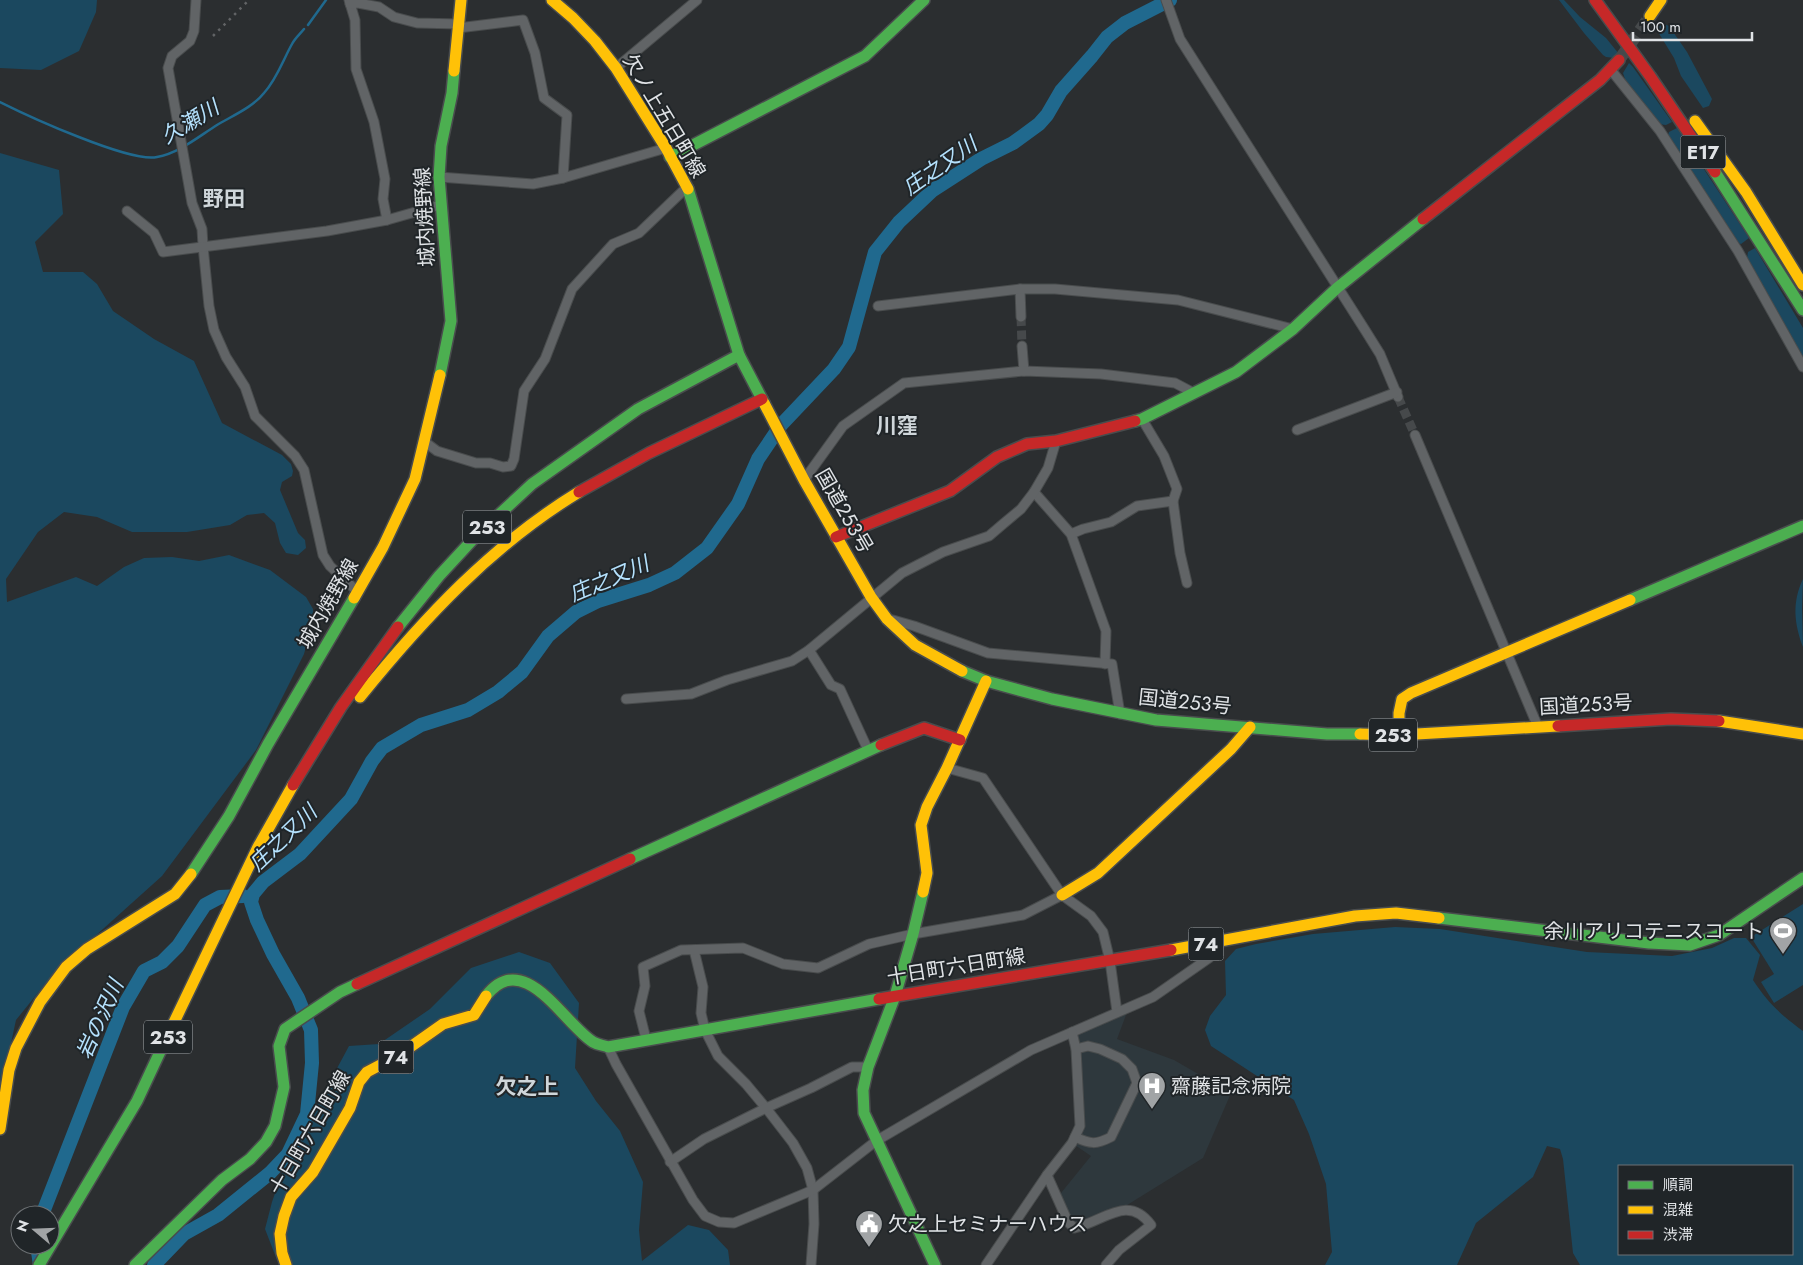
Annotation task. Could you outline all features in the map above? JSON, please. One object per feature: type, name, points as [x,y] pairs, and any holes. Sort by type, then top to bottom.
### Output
[{"type":"main road","name":"城内焼野線","points":[[0,1129],[9,1070],[23,1032],[40,1002],[66,967],[87,949],[174,894],[188,878],[233,809],[268,744],[358,592],[383,547],[414,479],[425,442],[448,343],[451,321],[439,177],[441,146],[452,93],[461,0]]},
{"type":"main road","name":"欠ノ上五日町線","points":[[552,0],[595,41],[616,68],[687,187],[738,355]]},
{"type":"main road","points":[[668,153],[865,56],[924,0]]},
{"type":"main road","name":"E17","points":[[1595,0],[1703,152],[1803,310]]},
{"type":"main road","name":"E17","points":[[1607,0],[1746,192],[1803,285]]},
{"type":"main road","points":[[1650,16],[1661,0]]},
{"type":"main road","points":[[836,537],[950,491],[997,457],[1027,444],[1056,441],[1142,419],[1236,372],[1293,329],[1337,288],[1615,65]]},
{"type":"main road","points":[[1746,192],[1803,274]]},
{"type":"main road","name":"国道253号","points":[[738,355],[836,537],[871,597],[887,619],[921,649],[956,669],[986,681],[1052,699],[1156,720],[1362,736],[1671,719],[1715,720],[1803,734]]},
{"type":"main road","name":"253","points":[[39,1265],[112,1146],[144,1086],[275,816],[325,730],[391,635],[444,570],[516,498],[560,463],[637,409],[738,355]]},
{"type":"main road","name":"253","points":[[302,771],[394,654],[466,579],[540,517],[624,465],[762,399]]},
{"type":"main road","points":[[1399,735],[1398,713],[1402,699],[1411,693],[1803,526]]},
{"type":"main road","points":[[935,1265],[864,1113],[863,1090],[868,1067],[895,996],[913,934],[927,873],[921,825],[927,807],[947,768],[986,681]]},
{"type":"main road","points":[[135,1265],[222,1180],[250,1158],[266,1142],[275,1126],[280,1110],[284,1086],[279,1046],[285,1029],[340,992],[868,750],[924,728],[960,740]]},
{"type":"main road","points":[[1062,895],[1098,873],[1250,728]]},
{"type":"main road","name":"十日町六日町線","points":[[286,1265],[282,1253],[280,1234],[291,1197],[313,1172],[350,1108],[359,1082],[367,1072],[399,1055],[443,1024],[474,1015],[488,994],[498,984],[510,979],[525,983],[542,992],[595,1044],[608,1046],[1222,942],[1355,916],[1396,913],[1690,945],[1719,935],[1803,878]]},
{"type":"street","points":[[196,0],[194,31],[190,41],[172,56],[168,68],[192,203],[202,229],[202,246],[209,306],[214,330],[226,357],[245,387],[255,416],[294,456],[304,470],[322,555],[330,566],[358,592]]},
{"type":"street","points":[[616,68],[697,0]]},
{"type":"street","points":[[1166,0],[1180,39],[1380,354],[1398,394],[1297,430]]},
{"type":"street","points":[[387,220],[384,199],[385,179],[374,122],[356,69],[355,20],[350,2],[379,7],[394,17],[416,23],[458,26],[523,20],[535,53],[544,98],[567,115],[562,178]]},
{"type":"street","points":[[1615,65],[1738,250],[1803,366]]},
{"type":"street","points":[[439,177],[533,184],[668,153]]},
{"type":"street","points":[[425,442],[437,451],[476,463],[490,463],[503,467],[510,466],[514,459],[524,391],[545,359],[572,289],[613,244],[639,233],[687,187]]},
{"type":"street","points":[[127,211],[154,234],[163,252],[327,231],[387,220],[440,205]]},
{"type":"street","points":[[1020,289],[1021,317]]},
{"type":"street","points":[[878,306],[1020,289],[1055,290],[1178,300],[1293,329]]},
{"type":"street","points":[[1022,346],[1024,371]]},
{"type":"street","points":[[804,480],[843,426],[904,383],[1024,371],[1101,374],[1175,383],[1194,393]]},
{"type":"street","points":[[1142,419],[1164,456],[1177,489],[1173,502],[1180,553],[1187,583]]},
{"type":"street","points":[[1415,435],[1538,727]]},
{"type":"street","points":[[626,699],[691,694],[727,680],[792,661],[809,650],[902,573],[943,552],[988,536],[1021,509],[1034,492],[1048,468],[1056,441]]},
{"type":"street","points":[[1034,492],[1071,534],[1106,631],[1105,664]]},
{"type":"street","points":[[1071,534],[1111,522],[1137,506],[1173,502]]},
{"type":"street","points":[[887,619],[914,626],[988,653],[1112,664],[1120,714]]},
{"type":"street","points":[[809,650],[831,685],[840,689],[868,750]]},
{"type":"street","points":[[947,768],[984,778],[1062,895],[1091,916],[1103,932],[1110,961],[1117,1012]]},
{"type":"street","points":[[646,1039],[639,1011],[645,986],[643,967],[680,950],[742,948],[783,964],[818,968],[869,944],[913,934],[1023,915],[1062,895]]},
{"type":"street","points":[[608,1046],[670,1162],[693,1200],[705,1216],[718,1222],[734,1223],[813,1190],[876,1141],[1031,1050],[1153,997],[1209,958],[1222,942]]},
{"type":"street","points":[[694,950],[703,987],[701,1013],[706,1030],[718,1056],[746,1084],[766,1108],[792,1142],[807,1168],[813,1190],[814,1263]]},
{"type":"street","points":[[986,1265],[1075,1137],[1080,1126],[1076,1049],[1072,1032]]},
{"type":"street","points":[[1075,1137],[1089,1144],[1112,1137],[1137,1083],[1132,1069],[1122,1059],[1088,1046],[1076,1049]]},
{"type":"street","points":[[670,1162],[704,1139],[766,1108],[852,1067],[868,1067]]},
{"type":"street","points":[[1047,1175],[1068,1222],[1074,1228],[1085,1226],[1119,1210],[1135,1210],[1145,1217],[1151,1226],[1119,1250],[1106,1265]]},
{"type":"shaded area","points":[[0,0],[97,0],[96,12],[79,51],[41,70],[0,68]]},
{"type":"shaded area","points":[[1559,0],[1564,0],[1580,17],[1606,38],[1619,54],[1615,58],[1603,55]]},
{"type":"shaded area","points":[[1662,23],[1669,26],[1687,52],[1712,99],[1709,106],[1703,108],[1681,76],[1674,58],[1655,27]]},
{"type":"shaded area","points":[[1629,63],[1672,122],[1666,125],[1658,124],[1626,82],[1623,73]]},
{"type":"shaded area","points":[[1677,128],[1749,238],[1741,244],[1736,242],[1667,138],[1669,132]]},
{"type":"shaded area","points":[[0,153],[59,170],[63,214],[35,242],[43,272],[83,272],[97,284],[113,311],[154,339],[194,361],[222,423],[282,455],[291,464],[292,476],[282,482],[280,490],[298,533],[305,540],[306,548],[298,555],[286,553],[280,543],[275,523],[264,513],[247,515],[230,525],[187,532],[132,532],[97,517],[64,512],[38,532],[6,579],[7,602],[76,577],[97,586],[124,567],[144,558],[172,557],[199,561],[229,555],[270,570],[306,597],[313,609],[313,621],[304,654],[256,750],[162,876],[54,973],[16,1020],[0,1094]]},
{"type":"shaded area","points":[[1755,248],[1803,328],[1803,357],[1747,263],[1749,262],[1747,258],[1748,252]]},
{"type":"shaded area","points":[[1803,579],[1803,647],[1795,613],[1797,596]]},
{"type":"shaded area","name":"余川アリコテニスコート","points":[[1803,904],[1803,985],[1774,1003],[1761,982],[1774,974],[1751,937]]},
{"type":"shaded area","points":[[1395,927],[1440,929],[1587,952],[1672,956],[1712,948],[1734,938],[1746,938],[1760,955],[1753,980],[1775,1008],[1803,1031],[1803,1265],[1580,1265],[1573,1253],[1563,1159],[1560,1149],[1547,1146],[1533,1177],[1476,1223],[1457,1265],[1325,1265],[1332,1252],[1326,1184],[1309,1134],[1294,1100],[1211,1046],[1205,1030],[1210,1016],[1226,995],[1225,961],[1236,949],[1313,934]]},
{"type":"shaded area","points":[[519,952],[550,963],[579,1003],[575,1068],[596,1101],[620,1131],[643,1182],[639,1230],[642,1261],[688,1225],[709,1230],[728,1250],[730,1265],[282,1265],[277,1260],[265,1229],[272,1202],[284,1167],[349,1046],[379,1044],[430,1009],[471,968]]},
{"type":"shaded area","name":"齋藤記念病院","points":[[1129,1007],[1117,1039],[1174,1060],[1231,1093],[1203,1158],[1119,1210],[1074,1228],[1057,1198],[1091,1156],[1072,1143],[1080,1126],[1072,1032]]},
{"type":"waterway","name":"久瀬川","points":[[308,25],[326,0]]},
{"type":"waterway","name":"庄之又川","points":[[154,1265],[184,1234],[218,1215],[270,1173],[288,1154],[307,1114],[312,1063],[311,1030],[298,998],[273,954],[257,920],[251,902],[253,894],[263,882],[300,854],[351,799],[372,761],[382,748],[421,725],[468,710],[498,692],[522,672],[548,636],[576,612],[598,601],[649,585],[675,573],[707,548],[738,504],[758,459],[781,425],[834,369],[849,347],[875,252],[899,222],[933,190],[981,159],[1013,143],[1039,124],[1047,115],[1061,91],[1107,37],[1125,23],[1170,0]]},
{"type":"waterway","name":"久瀬川","points":[[0,102],[103,146],[144,157],[157,157],[173,152],[188,144],[248,107],[259,98],[273,82],[293,42],[304,29]]},
{"type":"waterway","name":"岩の沢川","points":[[46,1205],[123,1007],[144,971],[162,962],[178,946],[205,905],[220,897],[243,896]]},
{"type":"waterway","name":"岩の沢川","points":[[38,1255],[40,1265]]},
{"type":"tunnel","points":[[1619,60],[1650,16]]},
{"type":"tunnel","points":[[1021,317],[1022,346]]},
{"type":"tunnel","points":[[1398,397],[1415,435]]},
{"type":"railway","points":[[213,36],[249,0]]},
{"type":"traffic: fast","points":[[670,157],[865,56],[924,0]]},
{"type":"traffic: fast","points":[[440,375],[451,321],[439,177],[441,146],[452,93],[454,71]]},
{"type":"traffic: fast","points":[[1715,172],[1803,310]]},
{"type":"traffic: fast","points":[[688,189],[739,355]]},
{"type":"traffic: fast","points":[[1135,421],[1236,372],[1293,329],[1337,288],[1423,219]]},
{"type":"traffic: fast","points":[[398,627],[439,576],[476,536],[532,484],[638,409],[739,355],[764,403]]},
{"type":"traffic: fast","points":[[1630,600],[1803,526]]},
{"type":"traffic: fast","points":[[191,874],[229,816],[268,744],[354,598]]},
{"type":"traffic: fast","points":[[962,671],[986,681],[1052,699],[1156,720],[1327,734],[1360,734]]},
{"type":"traffic: fast","points":[[630,859],[881,745]]},
{"type":"traffic: fast","points":[[1439,918],[1649,943],[1690,945],[1719,935],[1803,878]]},
{"type":"traffic: fast","points":[[923,892],[895,996],[868,1067],[863,1090],[864,1113],[935,1265]]},
{"type":"traffic: fast","points":[[486,996],[500,983],[515,980],[529,984],[543,994],[593,1042],[608,1047],[879,999]]},
{"type":"traffic: fast","points":[[135,1265],[222,1180],[250,1159],[266,1142],[275,1126],[284,1087],[279,1046],[285,1029],[340,992],[357,984]]},
{"type":"traffic: fast","points":[[39,1265],[137,1101],[166,1039]]},
{"type":"traffic: slow","points":[[454,71],[461,0]]},
{"type":"traffic: slow","points":[[552,0],[595,41],[616,68],[666,148],[688,189]]},
{"type":"traffic: slow","points":[[1650,16],[1661,0]]},
{"type":"traffic: slow","points":[[1695,121],[1746,192],[1803,285]]},
{"type":"traffic: slow","points":[[354,598],[383,547],[415,479],[440,375]]},
{"type":"traffic: slow","points":[[764,403],[804,480],[871,597],[887,619],[915,645],[962,671]]},
{"type":"traffic: slow","points":[[360,697],[434,611],[488,559],[517,535],[579,492]]},
{"type":"traffic: slow","points":[[1399,735],[1399,713],[1402,699],[1411,693],[1630,600]]},
{"type":"traffic: slow","points":[[923,892],[927,873],[921,825],[927,807],[947,768],[986,681]]},
{"type":"traffic: slow","points":[[1719,721],[1803,734]]},
{"type":"traffic: slow","points":[[1360,734],[1399,735],[1558,726]]},
{"type":"traffic: slow","points":[[1062,895],[1098,873],[1231,749],[1250,727]]},
{"type":"traffic: slow","points":[[166,1039],[258,847],[293,785]]},
{"type":"traffic: slow","points":[[0,1129],[9,1070],[16,1048],[40,1002],[66,967],[87,949],[175,894],[191,874]]},
{"type":"traffic: slow","points":[[1171,950],[1355,916],[1396,913],[1439,918]]},
{"type":"traffic: slow","points":[[286,1265],[282,1253],[280,1234],[291,1197],[313,1172],[350,1108],[359,1082],[367,1072],[399,1055],[443,1024],[474,1015],[486,996]]},
{"type":"traffic: jam","points":[[1595,0],[1650,76],[1715,172]]},
{"type":"traffic: jam","points":[[1423,219],[1600,80],[1619,60]]},
{"type":"traffic: jam","points":[[579,492],[649,453],[762,399]]},
{"type":"traffic: jam","points":[[836,537],[950,491],[997,457],[1027,444],[1056,441],[1135,421]]},
{"type":"traffic: jam","points":[[293,785],[341,707],[398,627]]},
{"type":"traffic: jam","points":[[1558,726],[1671,719],[1719,721]]},
{"type":"traffic: jam","points":[[881,745],[924,728],[960,740]]},
{"type":"traffic: jam","points":[[357,984],[630,859]]},
{"type":"traffic: jam","points":[[879,999],[1171,950]]},
{"type":"place","name":"余川アリコテニスコート","points":[[1783,955]]},
{"type":"place","name":"齋藤記念病院","points":[[1152,1110]]},
{"type":"place","name":"欠之上セミナーハウス","points":[[869,1248]]},
{"type":"district","name":"野田","points":[[224,199]]},
{"type":"district","name":"川窪","points":[[897,426]]},
{"type":"district","name":"欠之上","points":[[527,1087]]}]
